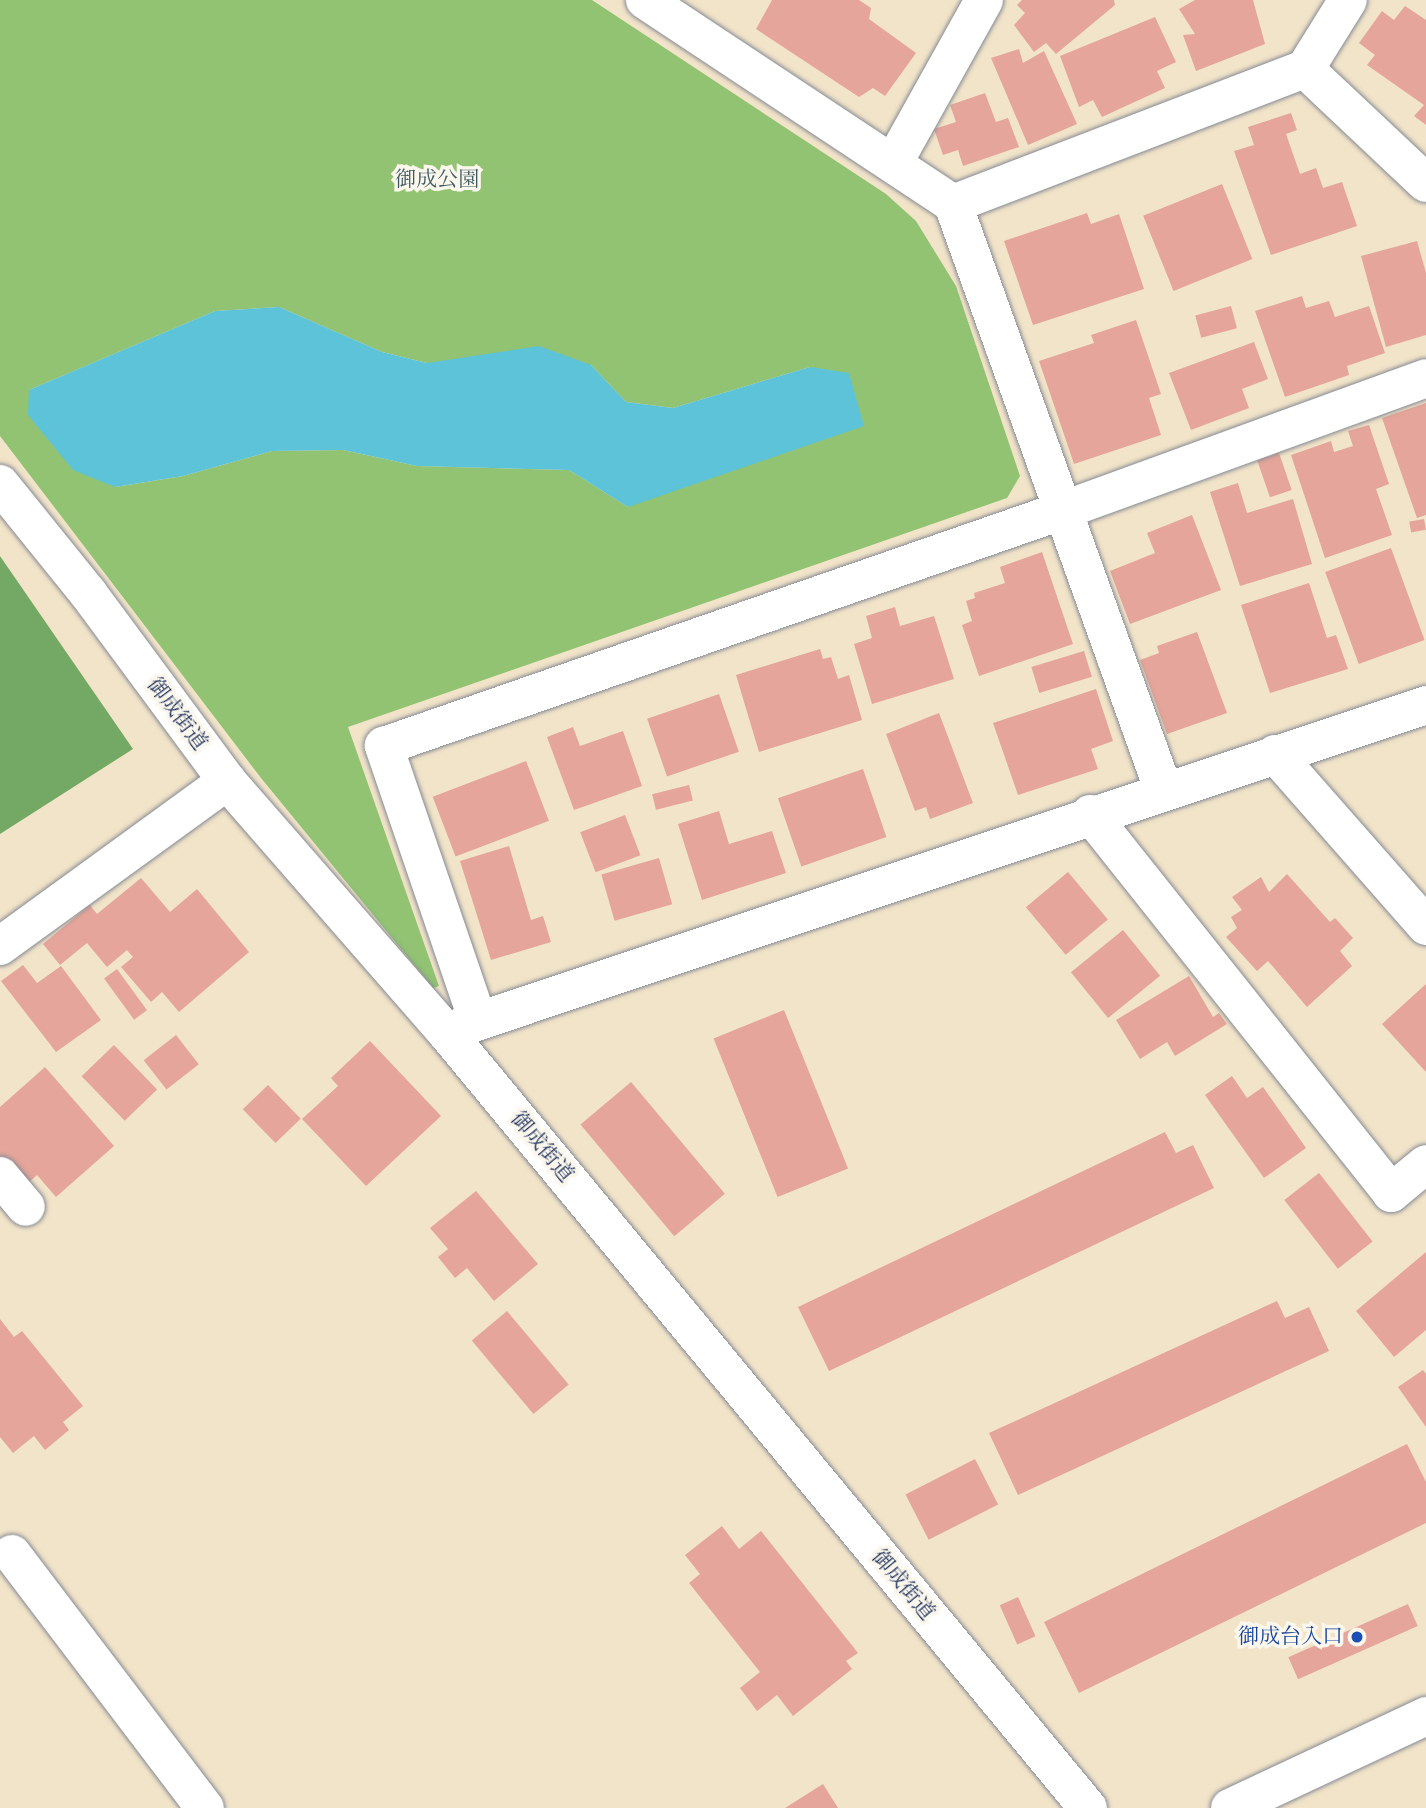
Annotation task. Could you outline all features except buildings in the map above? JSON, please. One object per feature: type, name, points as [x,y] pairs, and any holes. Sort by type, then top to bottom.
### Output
[{"type":"street","points":[[645,0],[894,162],[953,204],[1163,789]]},
{"type":"street","points":[[894,162],[984,0]]},
{"type":"street","points":[[953,204],[1304,69],[1348,0]]},
{"type":"street","points":[[1304,69],[1426,183]]},
{"type":"street","points":[[1426,378],[1061,511],[384,746],[462,1026],[1163,789],[1426,705]]},
{"type":"street","name":"御成街道","points":[[0,484],[88,593],[227,781],[462,1026],[1088,1808]]},
{"type":"street","points":[[1275,754],[1426,926]]},
{"type":"street","points":[[0,946],[227,781]]},
{"type":"street","points":[[1090,814],[1391,1193],[1426,1164]]},
{"type":"street","points":[[0,1175],[26,1207]]},
{"type":"street","points":[[12,1554],[205,1808]]},
{"type":"street","points":[[1230,1808],[1426,1716]]},
{"type":"green space","name":"御成公園","points":[[0,0],[592,0],[886,194],[916,221],[956,286],[1020,476],[1007,498],[348,727],[439,986],[433,988],[261,778],[0,436]],"holes":[[[279,307],[382,352],[427,363],[591,365],[626,402],[673,408],[810,367],[628,507],[569,470],[417,466],[343,450],[272,451],[183,476],[115,487],[29,390],[215,311]]]},
{"type":"green space","points":[[0,556],[133,749],[0,834]]},
{"type":"water","points":[[279,307],[382,352],[427,363],[539,346],[591,365],[626,402],[673,408],[810,367],[849,373],[864,426],[628,507],[569,470],[417,466],[343,450],[272,451],[183,476],[115,487],[73,470],[28,415],[29,390],[215,311]]},
{"type":"place","name":"御成台入口","points":[[1357,1637]]}]
